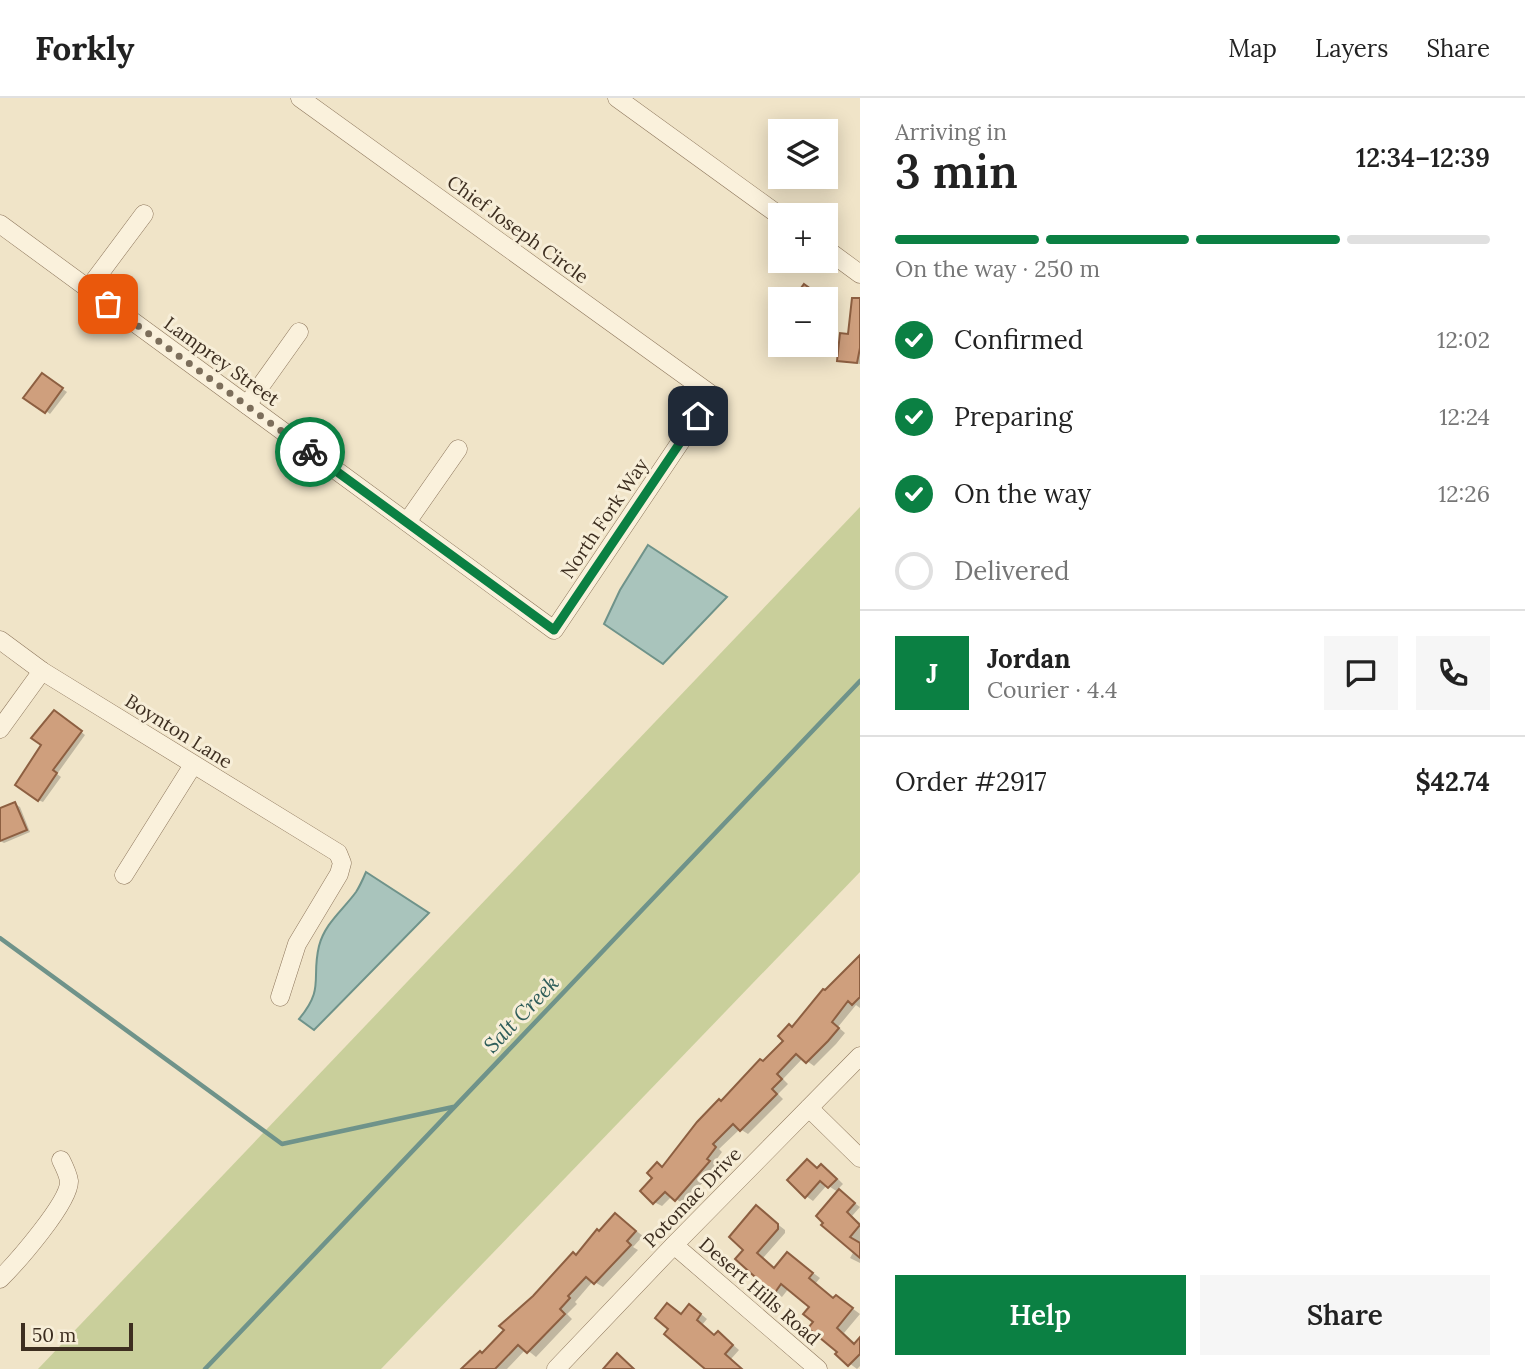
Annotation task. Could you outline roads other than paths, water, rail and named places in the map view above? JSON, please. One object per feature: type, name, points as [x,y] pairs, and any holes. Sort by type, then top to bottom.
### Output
[{"type":"street","name":"Chief Joseph Circle","points":[[300,98],[712,395]]},
{"type":"street","points":[[617,98],[768,207]]},
{"type":"street","points":[[88,289],[144,214]]},
{"type":"street","name":"Lamprey Street","points":[[0,224],[554,630]]},
{"type":"street","points":[[838,258],[860,274]]},
{"type":"street","points":[[247,405],[299,332]]},
{"type":"street","name":"North Fork Way","points":[[554,630],[712,395]]},
{"type":"street","points":[[407,522],[458,449]]},
{"type":"street","name":"Boynton Lane","points":[[0,640],[42,671],[338,853],[342,863],[340,874],[297,944],[280,997]]},
{"type":"street","points":[[0,729],[42,671]]},
{"type":"street","points":[[124,875],[193,765]]},
{"type":"street","name":"Potomac Drive","points":[[556,1369],[860,1056]]},
{"type":"street","points":[[808,1108],[860,1158]]},
{"type":"street","points":[[0,1279],[65,1198],[69,1181],[61,1160]]},
{"type":"street","name":"Desert Hills Road","points":[[674,1245],[818,1369]]},
{"type":"water","points":[[648,545],[727,597],[663,664],[604,624],[620,590]]},
{"type":"water","points":[[366,872],[429,913],[314,1030],[299,1019],[315,991],[319,946],[325,930],[356,892]]},
{"type":"waterway","name":"Salt Creek","points":[[205,1369],[860,681]]},
{"type":"waterway","points":[[0,938],[282,1144],[453,1107]]}]
